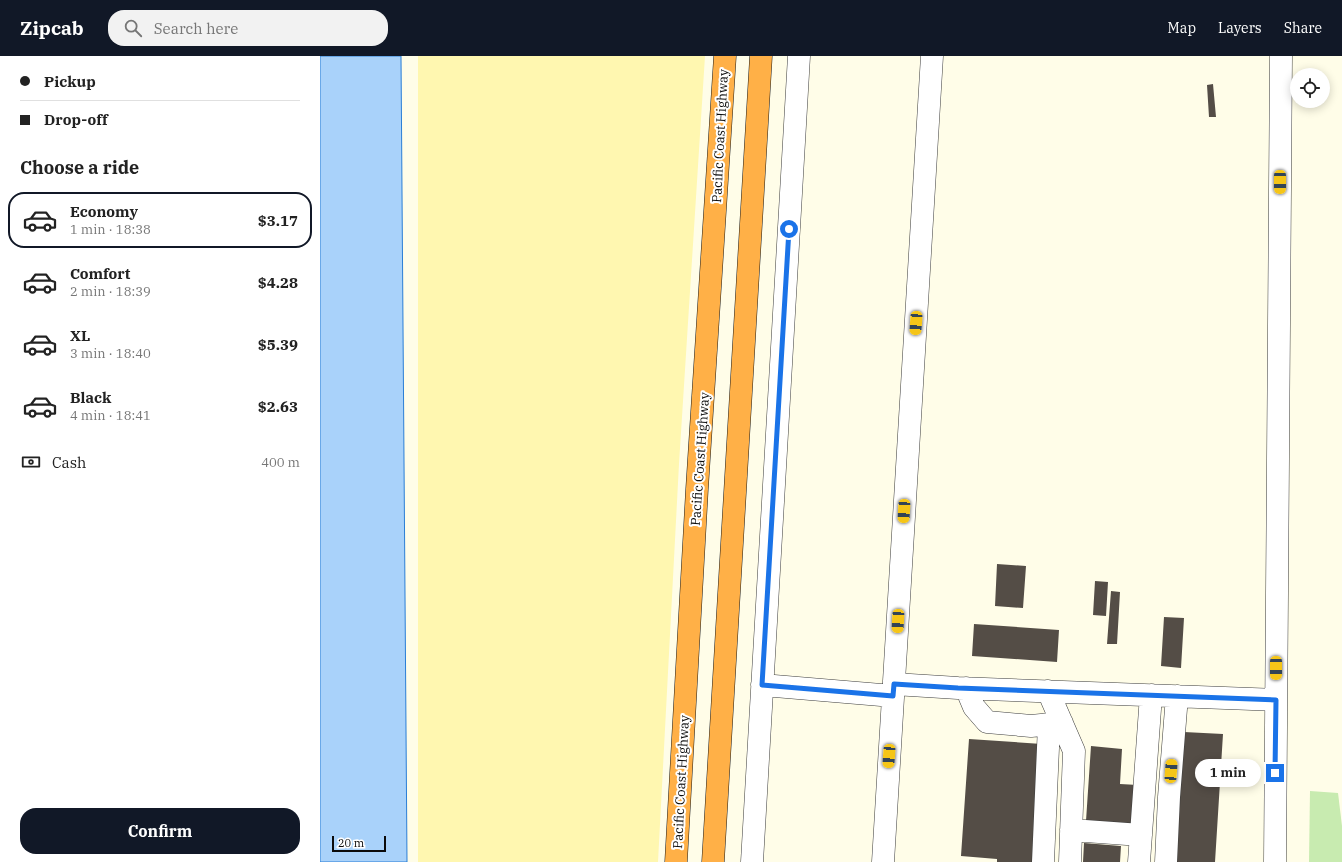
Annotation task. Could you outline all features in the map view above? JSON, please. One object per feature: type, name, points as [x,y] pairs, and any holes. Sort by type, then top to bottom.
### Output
[{"type":"highway","name":"Pacific Coast Highway","points":[[676,862],[697,489],[725,56]]},
{"type":"highway","points":[[713,862],[761,56]]},
{"type":"lane","points":[[752,862],[799,56]]},
{"type":"lane","points":[[883,862],[932,56]]},
{"type":"lane","points":[[1275,862],[1281,56]]},
{"type":"lane","points":[[762,685],[894,690],[962,688],[1276,700]]},
{"type":"lane","points":[[962,688],[974,707],[987,722],[1031,726],[1056,724]]},
{"type":"lane","points":[[1043,862],[1056,724],[1048,691]]},
{"type":"lane","points":[[1139,862],[1151,695]]},
{"type":"lane","points":[[1166,862],[1169,797],[1177,696]]},
{"type":"lane","points":[[1056,724],[1074,751],[1070,862]]},
{"type":"lane","points":[[1071,830],[1141,835]]},
{"type":"green space","points":[[1310,791],[1338,793],[1342,826],[1342,862],[1309,862]]},
{"type":"sand","points":[[418,56],[705,56],[679,464],[658,862],[418,862]]},
{"type":"water","points":[[320,56],[401,56],[407,862],[320,862]]},
{"type":"building","points":[[1213,84],[1216,117],[1209,117],[1207,85]]},
{"type":"building","points":[[997,564],[1026,566],[1023,608],[995,606]]},
{"type":"building","points":[[1095,581],[1108,582],[1106,616],[1093,615]]},
{"type":"building","points":[[1111,591],[1120,592],[1117,644],[1107,644]]},
{"type":"building","points":[[1164,617],[1184,618],[1181,668],[1161,666]]},
{"type":"building","points":[[974,624],[1059,630],[1057,662],[972,656]]},
{"type":"building","points":[[1184,732],[1223,734],[1215,862],[1176,862]]},
{"type":"building","points":[[969,739],[1042,744],[1035,862],[997,862],[997,859],[961,856]]},
{"type":"building","points":[[1091,746],[1122,749],[1120,784],[1138,785],[1136,825],[1086,821]]},
{"type":"building","points":[[1084,843],[1121,846],[1120,862],[1083,862]]},
{"type":"route","points":[[789,229],[762,685],[893,696],[894,684],[958,688],[1276,700],[1275,773]]}]
